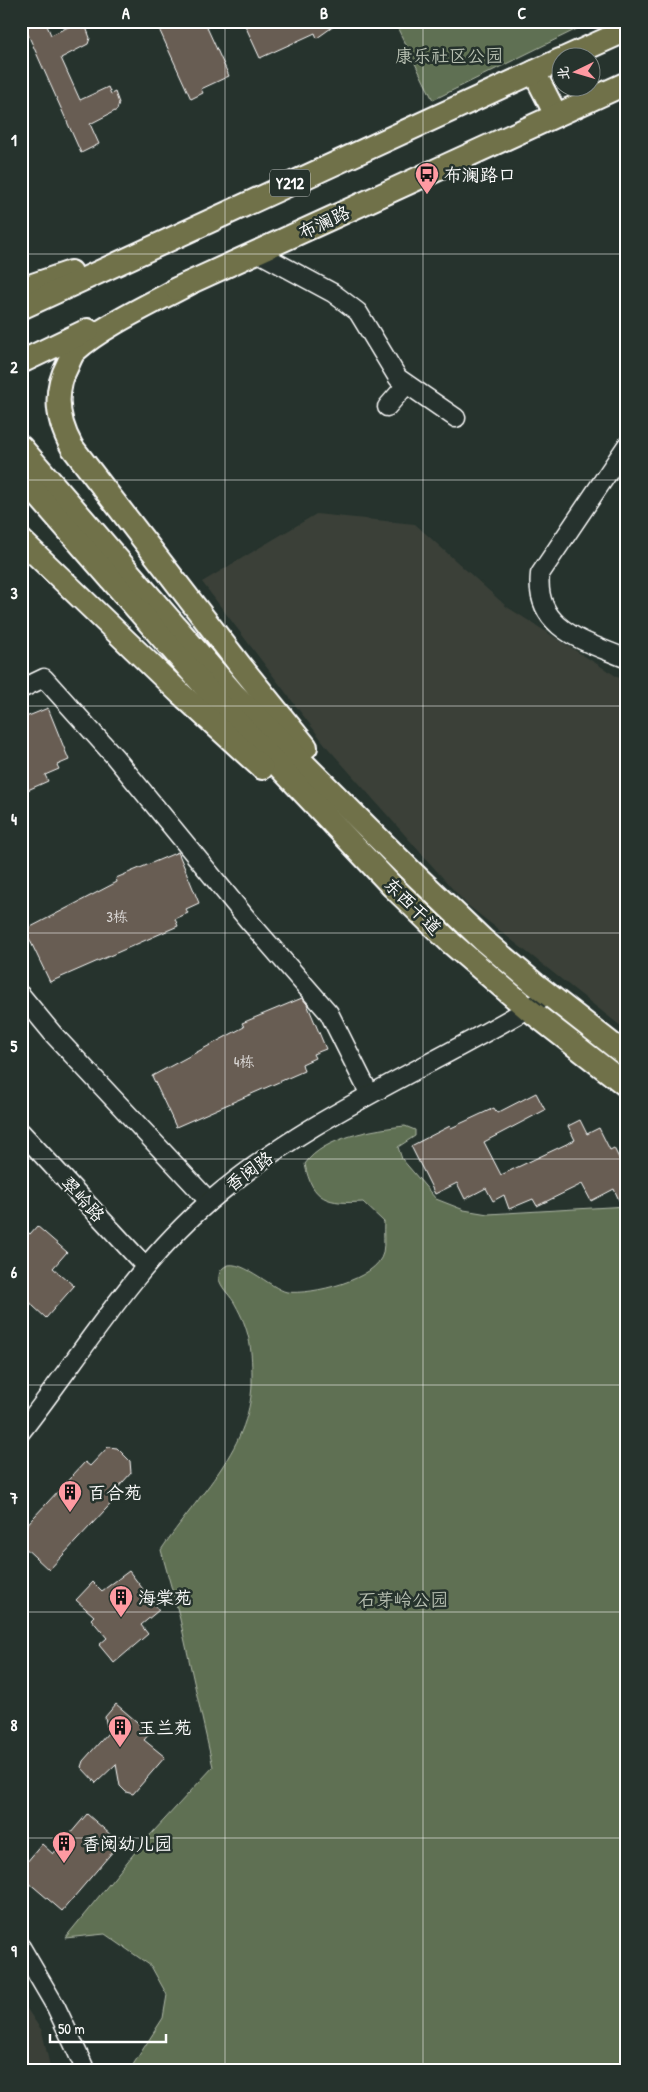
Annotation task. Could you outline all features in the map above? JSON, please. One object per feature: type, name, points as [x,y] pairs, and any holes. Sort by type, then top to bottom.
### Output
[{"type":"main road","points":[[587,48],[627,30]]},
{"type":"main road","name":"Y212","points":[[21,308],[550,65]]},
{"type":"main road","points":[[534,72],[556,115]]},
{"type":"main road","name":"布澜路","points":[[21,362],[627,83]]},
{"type":"main road","points":[[21,289],[174,237]]},
{"type":"main road","points":[[190,283],[94,336],[74,352],[62,375],[58,394],[63,432],[112,501],[243,669],[412,872]]},
{"type":"main road","points":[[21,447],[226,698]]},
{"type":"main road","points":[[21,476],[226,698]]},
{"type":"main road","points":[[21,540],[180,693],[393,887]]},
{"type":"main road","name":"东西干道","points":[[226,698],[483,940],[550,996],[627,1056]]},
{"type":"main road","name":"东西干道","points":[[226,698],[393,887],[451,943],[528,1009],[627,1086]]},
{"type":"street","points":[[257,252],[332,293],[358,312],[398,378],[456,418]]},
{"type":"street","points":[[387,407],[406,384]]},
{"type":"street","points":[[627,445],[540,574],[538,591],[547,612],[569,634],[627,659]]},
{"type":"street","points":[[21,689],[44,678],[114,756],[248,920],[329,1013],[369,1094]]},
{"type":"street","points":[[21,995],[54,1035],[210,1201]]},
{"type":"street","name":"香阅路","points":[[21,1432],[145,1266],[210,1201],[250,1169],[298,1136],[369,1094],[550,996]]},
{"type":"street","name":"翠岭路","points":[[21,1132],[145,1266]]},
{"type":"street","points":[[21,1947],[56,2007],[86,2071]]},
{"type":"shaded area","points":[[316,514],[415,524],[507,607],[627,683],[627,1031],[466,904],[327,747],[202,582]]},
{"type":"shaded area","points":[[21,2000],[42,2031],[51,2071],[21,2071]]},
{"type":"green space","name":"康乐社区公园","points":[[414,21],[593,21],[433,100],[398,29]]},
{"type":"green space","name":"石芽岭公园","points":[[405,1126],[415,1130],[415,1136],[398,1147],[402,1159],[436,1199],[464,1210],[488,1214],[627,1206],[627,2071],[129,2071],[163,2018],[167,1995],[151,1966],[105,1934],[65,1938],[141,1845],[213,1767],[179,1615],[161,1550],[221,1469],[234,1448],[244,1425],[250,1402],[252,1366],[249,1338],[240,1313],[220,1282],[220,1273],[223,1268],[229,1265],[237,1265],[280,1290],[298,1292],[342,1284],[369,1271],[378,1263],[383,1253],[384,1222],[363,1202],[340,1202],[323,1198],[312,1186],[305,1164],[324,1147],[350,1136],[379,1129]]},
{"type":"building","points":[[22,21],[45,21],[51,35],[79,22],[82,29],[86,27],[90,38],[88,44],[61,58],[80,100],[108,87],[111,94],[115,92],[119,103],[117,110],[90,124],[99,144],[81,153]]},
{"type":"building","points":[[187,21],[204,21],[229,76],[201,89],[203,93],[191,99],[159,29],[171,23],[173,27]]},
{"type":"building","points":[[243,21],[341,21],[317,38],[315,33],[260,58]]},
{"type":"building","points":[[48,708],[69,760],[57,765],[59,769],[45,775],[48,781],[21,793],[21,719]]},
{"type":"building","points":[[178,852],[199,903],[186,909],[188,913],[175,919],[178,926],[50,982],[25,930],[117,882],[116,878]]},
{"type":"building","points":[[302,998],[307,1004],[326,1049],[313,1054],[315,1058],[302,1064],[304,1071],[176,1127],[152,1076],[244,1027],[242,1023]]},
{"type":"building","points":[[536,1093],[545,1110],[484,1142],[501,1175],[575,1140],[568,1126],[580,1120],[587,1134],[599,1128],[610,1150],[614,1148],[620,1160],[627,1157],[627,1218],[614,1189],[591,1201],[582,1184],[537,1206],[533,1199],[509,1209],[504,1195],[493,1201],[486,1188],[465,1199],[457,1183],[435,1194],[411,1146],[450,1126],[451,1128],[494,1108],[497,1113]]},
{"type":"building","points":[[37,1226],[67,1252],[53,1268],[74,1286],[46,1318],[33,1306],[21,1290],[21,1238],[27,1232],[30,1234]]},
{"type":"building","name":"百合苑","points":[[108,1447],[117,1448],[130,1461],[131,1473],[115,1491],[119,1495],[49,1570],[21,1544],[21,1531],[85,1462],[90,1466]]},
{"type":"building","name":"海棠苑","points":[[129,1571],[159,1610],[141,1625],[148,1634],[114,1663],[99,1645],[107,1638],[91,1619],[94,1616],[76,1600],[93,1582],[102,1591]]},
{"type":"building","name":"玉兰苑","points":[[116,1704],[150,1733],[144,1740],[165,1757],[133,1794],[126,1792],[120,1786],[116,1764],[96,1783],[81,1767],[83,1761],[108,1733],[105,1717]]},
{"type":"building","name":"香阅幼儿园","points":[[87,1814],[120,1843],[62,1911],[21,1876],[21,1869],[42,1844],[53,1854]]},
{"type":"place","name":"布澜路口","points":[[427,195]]},
{"type":"place","name":"百合苑","points":[[70,1513]]},
{"type":"place","name":"海棠苑","points":[[121,1618]]},
{"type":"place","name":"玉兰苑","points":[[120,1748]]},
{"type":"place","name":"香阅幼儿园","points":[[64,1864]]}]
